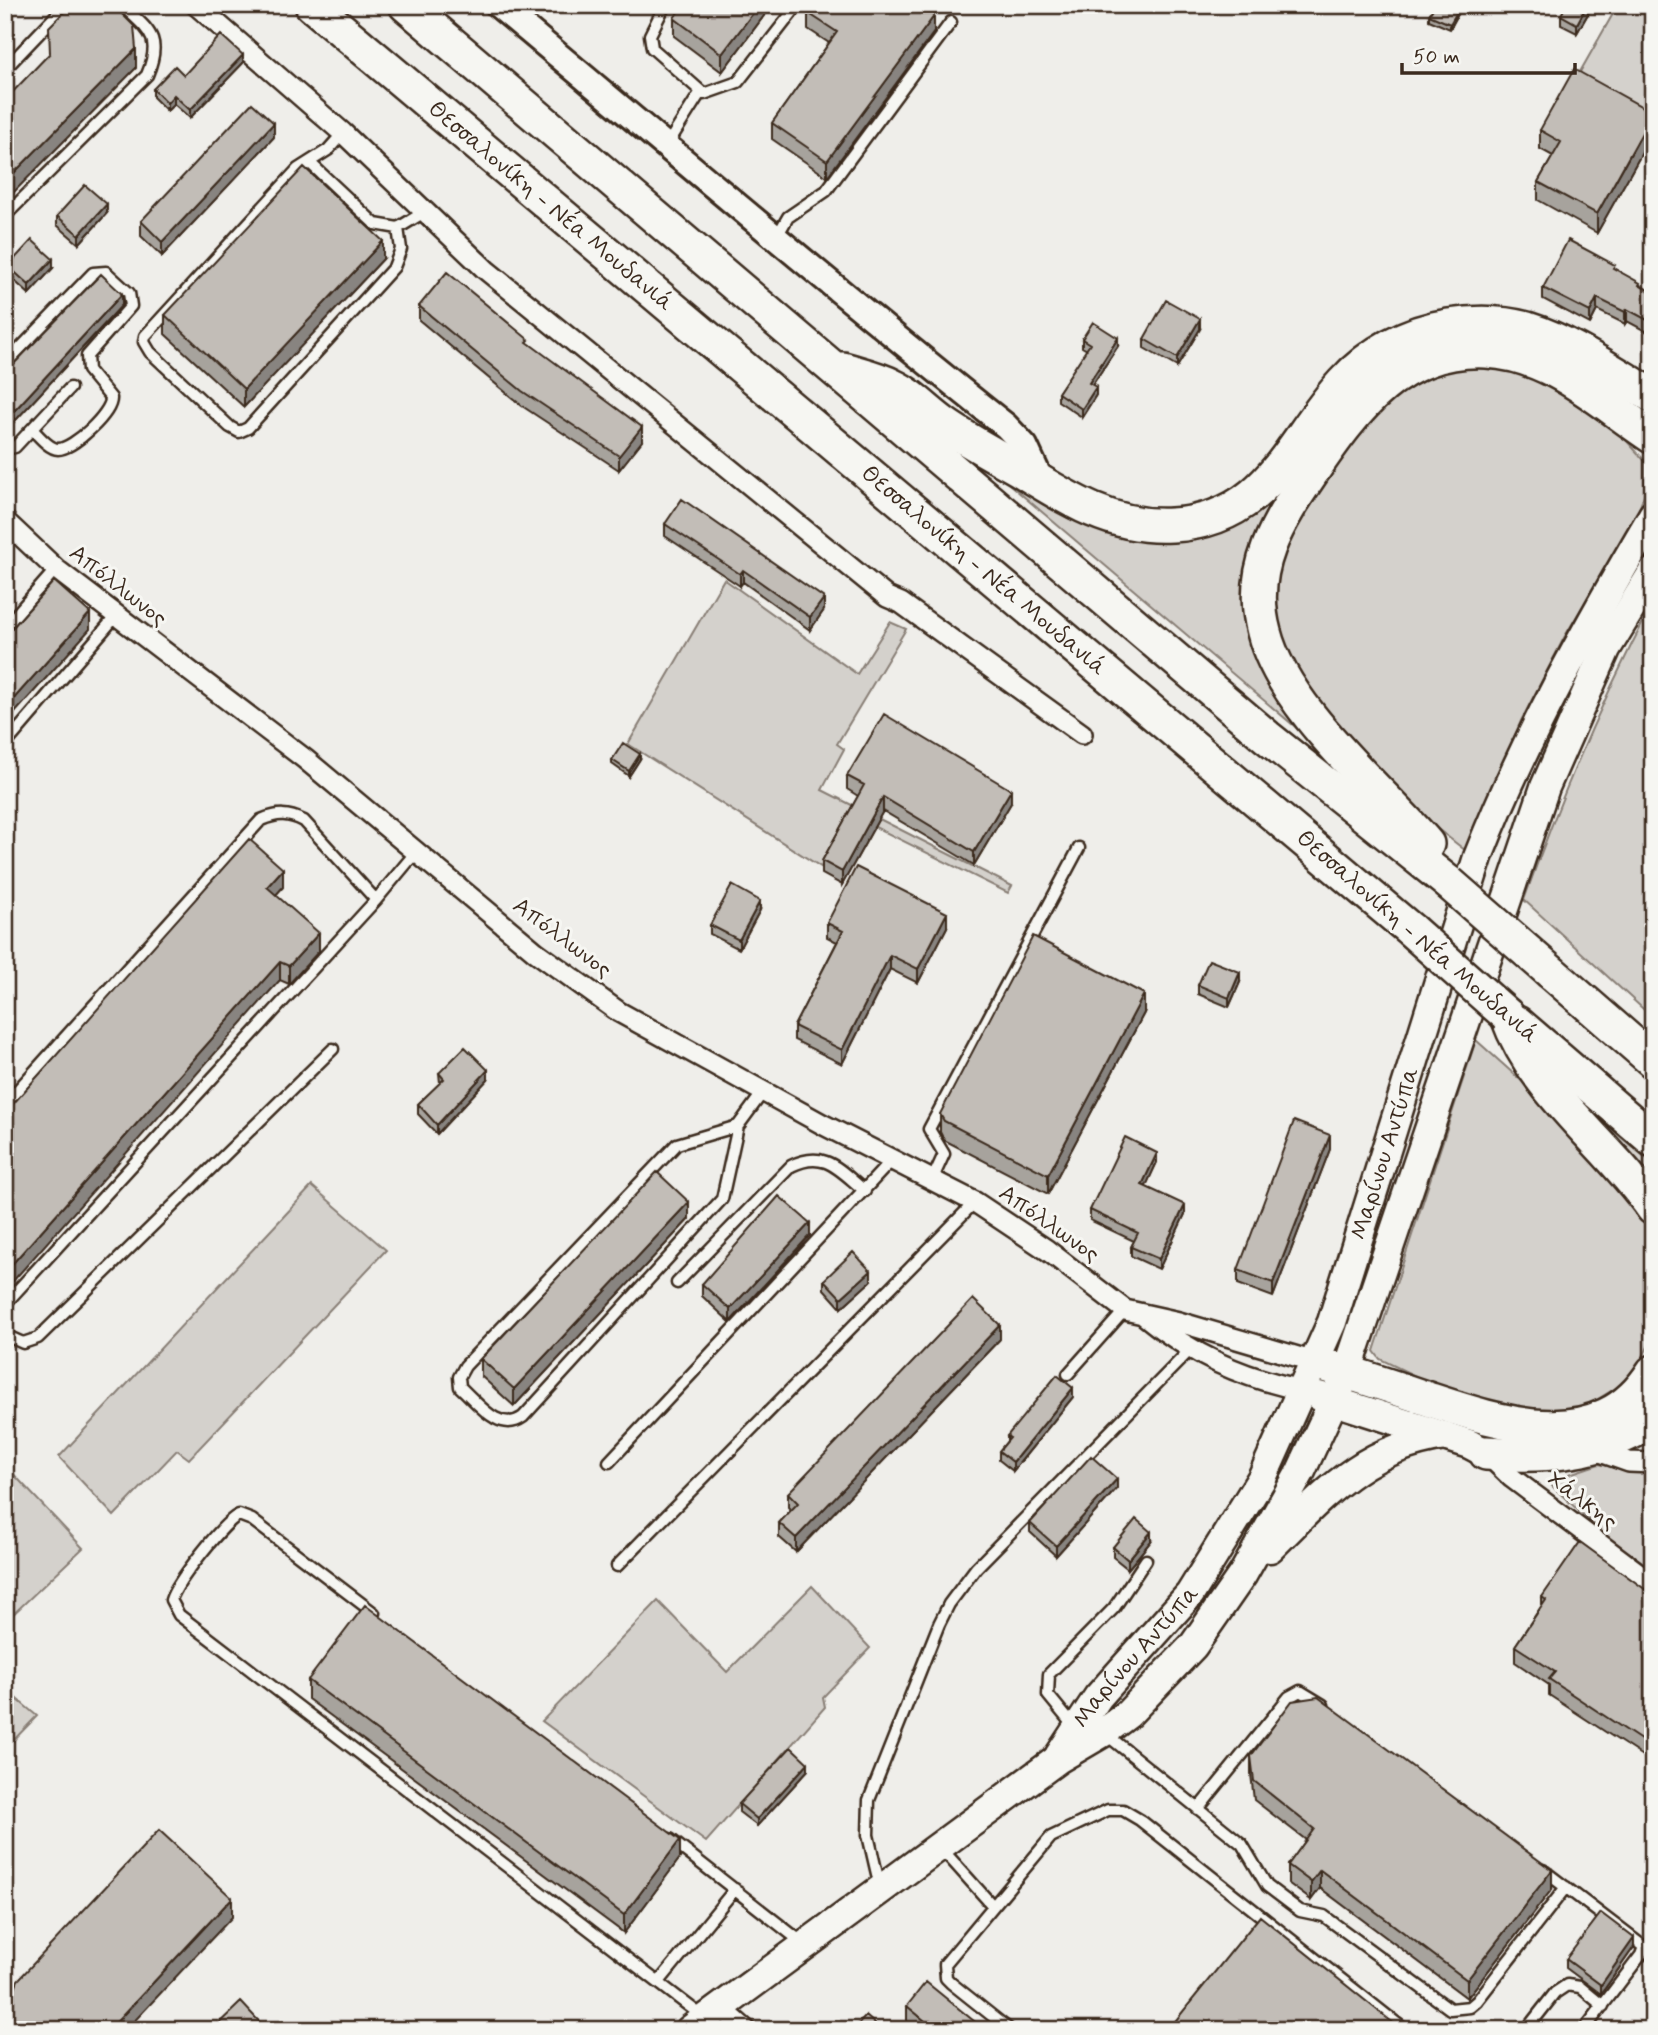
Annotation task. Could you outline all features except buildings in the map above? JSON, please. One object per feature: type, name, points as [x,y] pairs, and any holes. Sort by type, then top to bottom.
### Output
[{"type":"highway","name":"Θεσσαλονίκη - Νέα Μουδανιά","points":[[312,5],[1411,930],[1653,1140]]},
{"type":"highway","points":[[406,5],[1267,737],[1449,883],[1653,1061]]},
{"type":"highway","points":[[827,364],[894,386],[946,425],[1043,485],[1085,507],[1138,525],[1198,523],[1219,516],[1262,486],[1288,461],[1332,396],[1357,369],[1389,347],[1438,328],[1486,324],[1525,329],[1582,354],[1653,396]]},
{"type":"highway","points":[[1449,883],[1438,857],[1304,707],[1275,666],[1263,630],[1259,604],[1260,572],[1269,541],[1289,506],[1361,406],[1388,381],[1432,359],[1483,351],[1531,360],[1570,379],[1648,438]]},
{"type":"highway","points":[[1614,373],[1653,381]]},
{"type":"highway","points":[[1507,1015],[1525,1057],[1551,1094],[1626,1173],[1653,1209]]},
{"type":"highway","points":[[1309,1376],[1341,1386],[1494,1420],[1544,1428],[1573,1426],[1616,1410],[1632,1399],[1653,1372]]},
{"type":"highway","points":[[1486,1453],[1529,1456],[1592,1449],[1653,1420]]},
{"type":"main road","name":"Μαρίνου Αντύπα","points":[[1058,1759],[1098,1697],[1190,1594],[1262,1478],[1309,1376],[1366,1222],[1478,858],[1500,800],[1560,675],[1653,515]]},
{"type":"main road","name":"Μαρίνου Αντύπα","points":[[705,2019],[880,1888],[941,1848],[1058,1759],[1104,1732],[1151,1693],[1175,1667],[1243,1574],[1277,1517],[1341,1386],[1545,788],[1606,649],[1653,572]]},
{"type":"main road","points":[[1341,1386],[1486,1453]]},
{"type":"main road","points":[[1243,1574],[1327,1492],[1367,1462],[1407,1443],[1445,1436]]},
{"type":"street","points":[[196,5],[343,133],[486,270],[887,597],[901,603],[1082,734]]},
{"type":"street","points":[[498,5],[777,236],[875,322],[1006,426],[1025,446],[1043,485]]},
{"type":"street","name":"Απόλλωνος","points":[[5,521],[57,569],[305,759],[536,952],[620,1012],[763,1092],[975,1202],[1190,1350],[1258,1380],[1309,1376]]},
{"type":"street","points":[[1133,1312],[1309,1376]]},
{"type":"street","points":[[1592,1449],[1629,1462],[1653,1463]]},
{"type":"street","name":"Χάλκης","points":[[1486,1453],[1512,1478],[1653,1584]]},
{"type":"street","points":[[705,2019],[746,2030]]},
{"type":"lane","points":[[5,69],[66,5]]},
{"type":"lane","points":[[5,216],[147,75],[156,45],[151,33],[122,5]]},
{"type":"lane","points":[[665,5],[650,35],[652,48],[700,93]]},
{"type":"lane","points":[[667,145],[700,93],[726,89],[738,82],[798,5]]},
{"type":"lane","points":[[777,236],[788,217],[826,191],[951,22]]},
{"type":"lane","points":[[343,133],[328,150],[298,169],[145,336],[144,342],[150,352],[230,427],[239,432],[248,428],[394,267],[401,249],[398,228]]},
{"type":"lane","points":[[309,162],[375,225],[398,228],[426,211]]},
{"type":"lane","points":[[5,364],[93,273],[106,272],[129,293],[131,306],[87,356],[88,370],[111,398],[108,411],[76,442],[60,449],[51,447],[32,429]]},
{"type":"lane","points":[[5,449],[15,447],[70,388]]},
{"type":"lane","points":[[5,627],[57,569]]},
{"type":"lane","points":[[5,745],[116,616]]},
{"type":"lane","points":[[5,1104],[261,820],[277,813],[292,815],[304,821],[376,900]]},
{"type":"lane","points":[[933,1178],[944,1154],[929,1129],[1079,848]]},
{"type":"lane","points":[[5,1304],[376,900],[416,852]]},
{"type":"lane","points":[[5,1335],[23,1343],[38,1338],[333,1049]]},
{"type":"lane","points":[[738,1126],[677,1144],[465,1366],[459,1377],[460,1387],[501,1424],[513,1424],[523,1417],[722,1199],[738,1126],[763,1092]]},
{"type":"lane","points":[[677,1283],[791,1166],[816,1158],[829,1162],[865,1191]]},
{"type":"lane","points":[[609,1462],[892,1160]]},
{"type":"lane","points":[[617,1566],[975,1202]]},
{"type":"lane","points":[[1068,1374],[1133,1312]]},
{"type":"lane","points":[[880,1888],[868,1835],[869,1800],[949,1604],[976,1568],[1190,1350]]},
{"type":"lane","points":[[384,1620],[252,1520],[239,1515],[232,1518],[218,1535],[178,1586],[172,1600],[179,1615],[705,2019]]},
{"type":"lane","points":[[1075,1729],[1048,1695],[1049,1674],[1114,1608],[1146,1560]]},
{"type":"lane","points":[[1198,1809],[1294,1693],[1306,1693],[1335,1713]]},
{"type":"lane","points":[[1104,1732],[1242,1844],[1267,1886],[1300,1911],[1324,1916],[1450,2009],[1470,2007],[1477,2001],[1566,1887]]},
{"type":"lane","points":[[1010,2030],[951,1983],[945,1971],[948,1959],[1054,1835],[1101,1811],[1123,1810],[1405,2030]]},
{"type":"lane","points":[[658,1830],[804,1944]]},
{"type":"lane","points":[[941,1848],[992,1905]]},
{"type":"lane","points":[[1533,1862],[1644,1947],[1641,1955],[1584,2030]]},
{"type":"lane","points":[[659,1982],[735,1889]]},
{"type":"lane","points":[[1526,2030],[1555,1993],[1567,1985],[1580,1987],[1603,2006]]},
{"type":"shaded area","points":[[1618,5],[1653,5],[1653,126],[1576,79]]},
{"type":"shaded area","points":[[1491,361],[1564,389],[1624,438],[1645,461],[1645,492],[1637,515],[1565,636],[1521,721],[1466,851],[1412,809],[1299,682],[1275,621],[1276,586],[1281,552],[1353,433],[1408,378]]},
{"type":"shaded area","points":[[1302,461],[1255,564],[1326,753],[989,467],[1142,538]]},
{"type":"shaded area","points":[[724,579],[857,674],[890,622],[906,629],[837,744],[844,749],[822,790],[1012,886],[1008,893],[851,815],[821,867],[628,744]]},
{"type":"shaded area","points":[[1653,603],[1653,1018],[1524,900],[1583,749]]},
{"type":"shaded area","points":[[1476,1040],[1565,1120],[1633,1196],[1653,1230],[1651,1341],[1632,1378],[1593,1402],[1565,1413],[1518,1410],[1436,1386],[1380,1359],[1374,1351]]},
{"type":"shaded area","points":[[1605,1124],[1653,1164],[1653,1180]]},
{"type":"shaded area","points":[[312,1186],[386,1250],[189,1459],[177,1450],[114,1516],[59,1457]]},
{"type":"shaded area","points":[[1599,1464],[1629,1471],[1653,1470],[1653,1569],[1609,1539],[1552,1486],[1554,1479]]},
{"type":"shaded area","points":[[5,1465],[83,1548],[5,1622]]},
{"type":"shaded area","points":[[812,1586],[870,1648],[823,1697],[825,1707],[706,1842],[542,1721],[658,1601],[727,1672]]},
{"type":"shaded area","points":[[5,1689],[37,1716],[5,1749]]}]
